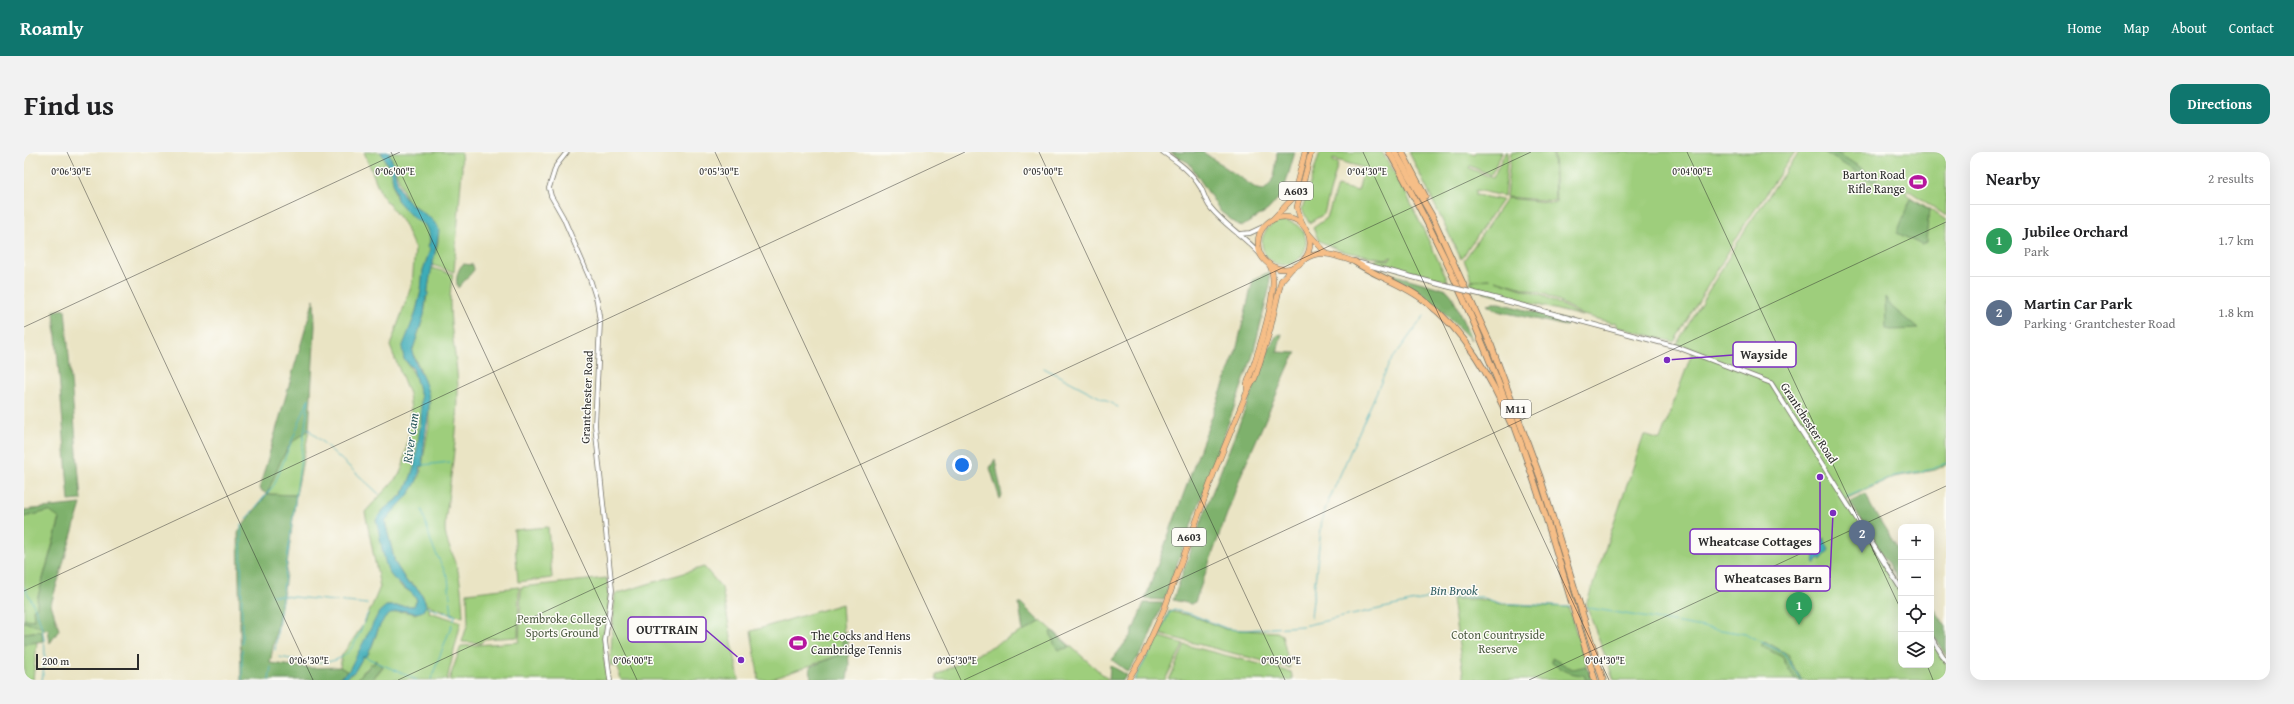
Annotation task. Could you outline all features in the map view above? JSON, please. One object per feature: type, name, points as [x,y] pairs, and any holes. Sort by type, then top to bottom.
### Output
[{"type":"highway","name":"M11","points":[[1389,152],[1438,245],[1512,415],[1531,470],[1595,680]]},
{"type":"highway","name":"M11","points":[[1396,152],[1432,216],[1491,345],[1521,424],[1603,680]]},
{"type":"highway","points":[[1402,152],[1426,200],[1432,216]]},
{"type":"highway","points":[[1355,262],[1403,287],[1424,300],[1459,334],[1487,373],[1531,470]]},
{"type":"main road","name":"A603","points":[[1270,222],[1293,198],[1305,152]]},
{"type":"main road","name":"A603","points":[[1302,225],[1297,207],[1311,152]]},
{"type":"main road","points":[[1326,253],[1302,225],[1287,218],[1270,222],[1265,226],[1258,240],[1260,254],[1268,264],[1280,269],[1293,267],[1311,256],[1326,253],[1355,262]]},
{"type":"main road","points":[[1303,261],[1309,248],[1307,232]]},
{"type":"main road","name":"A603","points":[[1247,392],[1247,384],[1265,326],[1274,283],[1274,275],[1268,264]]},
{"type":"main road","name":"A603","points":[[1128,680],[1154,633],[1215,470],[1247,392],[1252,386],[1265,349],[1280,281],[1293,267]]},
{"type":"street","name":"Grantchester Road","points":[[567,152],[556,166],[549,188],[551,196],[563,217],[590,279],[597,301],[600,323],[595,425],[612,590],[605,641],[610,680]]},
{"type":"street","points":[[1163,152],[1185,166],[1194,177],[1209,206],[1225,223],[1260,254]]},
{"type":"street","points":[[1239,234],[1250,234],[1265,226]]},
{"type":"street","name":"Grantchester Road","points":[[1355,262],[1677,347],[1771,383],[1782,398],[1898,584]]},
{"type":"street","points":[[1934,642],[1946,661]]},
{"type":"green space","points":[[364,152],[381,152],[391,171],[396,198],[426,226],[429,232],[430,239],[428,246],[430,250],[423,270],[421,291],[404,359],[415,376],[421,397],[422,419],[419,447],[412,474],[407,486],[399,498],[376,520],[399,585],[412,593],[417,600],[414,606],[386,606],[348,672],[340,667],[342,655],[365,622],[380,587],[365,512],[399,475],[403,466],[409,433],[411,410],[409,394],[390,346],[412,284],[415,249],[404,224],[381,194]]},
{"type":"green space","points":[[389,152],[461,152],[462,169],[454,272],[432,265],[438,242],[438,226],[406,199]]},
{"type":"green space","points":[[1170,152],[1203,152],[1257,189],[1264,190],[1273,178],[1276,168],[1277,152],[1295,152],[1283,193],[1268,210],[1243,226],[1238,225],[1221,212],[1189,163]]},
{"type":"green space","points":[[1320,152],[1382,152],[1401,183],[1448,281],[1375,263],[1376,259],[1389,260],[1392,257],[1385,259],[1341,251],[1319,241],[1313,228],[1327,218],[1337,186],[1358,191],[1364,168],[1333,159],[1333,161],[1338,163],[1324,214],[1309,223],[1302,209]]},
{"type":"green space","points":[[1409,152],[1470,152],[1475,154],[1476,152],[1502,152],[1491,175],[1470,166],[1469,168],[1493,178],[1505,152],[1508,152],[1504,196],[1476,190],[1476,195],[1502,200],[1461,259]]},
{"type":"green space","points":[[1511,152],[1553,152],[1555,201],[1506,197]]},
{"type":"green space","points":[[1554,152],[1795,152],[1745,224],[1674,342],[1618,327],[1616,322],[1612,323],[1583,315],[1547,295],[1495,280],[1546,297],[1582,316],[1481,291],[1472,285],[1470,281],[1491,279],[1472,280],[1464,260],[1507,198],[1556,203]]},
{"type":"green space","points":[[1799,152],[1946,152],[1946,216],[1908,190],[1907,194],[1946,220],[1946,465],[1935,470],[1894,477],[1846,499],[1898,584],[1898,668],[1934,668],[1934,642],[1946,661],[1946,680],[1614,680],[1586,605],[1644,435],[1660,440],[1693,350],[1676,345],[1748,225]]},
{"type":"green space","points":[[1824,152],[1836,152],[1877,178],[1874,183]]},
{"type":"green space","points":[[1911,198],[1929,209],[1926,242],[1922,245],[1897,233]]},
{"type":"green space","points":[[1280,221],[1288,221],[1293,222],[1300,227],[1305,234],[1305,252],[1300,259],[1293,264],[1280,265],[1272,262],[1265,255],[1262,247],[1262,239],[1265,231],[1272,224]]},
{"type":"green space","points":[[463,264],[473,265],[474,270],[458,288],[457,276],[459,269]]},
{"type":"green space","points":[[431,268],[453,274],[450,303],[458,405],[445,533],[459,576],[463,617],[427,605],[429,612],[461,622],[447,680],[372,680],[383,667],[375,660],[374,664],[364,671],[357,680],[344,680],[355,671],[363,657],[367,656],[382,622],[387,616],[394,612],[416,614],[426,603],[419,590],[411,583],[407,582],[395,563],[385,521],[420,476],[424,454],[429,425],[429,398],[420,369],[412,352],[424,315]]},
{"type":"green space","points":[[1269,272],[1270,286],[1252,358],[1164,600],[1145,599],[1236,351],[1253,280]]},
{"type":"green space","points":[[1395,275],[1447,290],[1453,297],[1471,340],[1437,306],[1393,276]]},
{"type":"green space","points":[[1885,297],[1892,307],[1918,329],[1886,329]]},
{"type":"green space","points":[[314,299],[315,326],[309,430],[291,443],[281,460],[267,494],[259,489]]},
{"type":"green space","points":[[1499,303],[1569,321],[1566,326],[1498,311],[1487,304]]},
{"type":"green space","points":[[65,309],[81,500],[69,501],[54,311]]},
{"type":"green space","points":[[1282,334],[1277,352],[1297,353],[1292,359],[1241,475],[1195,602],[1191,604],[1173,600],[1208,503],[1270,346],[1277,335]]},
{"type":"green space","points":[[309,430],[296,495],[267,494],[281,460],[291,443]]},
{"type":"green space","points":[[995,459],[1002,496],[1000,499],[990,468]]},
{"type":"green space","points":[[267,494],[296,495],[284,590],[270,663],[310,668],[340,667],[348,672],[335,680],[241,680],[238,532]]},
{"type":"green space","points":[[1866,494],[1871,506],[1898,549],[1898,579],[1850,502]]},
{"type":"green space","points":[[81,504],[51,604],[59,630],[50,643],[48,629],[42,631],[43,628],[24,622],[24,619],[34,620],[33,609],[37,607],[37,600],[60,519],[49,511],[24,517],[24,510]]},
{"type":"green space","points":[[63,507],[37,600],[44,628],[42,631],[24,633],[24,510]]},
{"type":"green space","points":[[548,527],[552,578],[518,582],[514,530]]},
{"type":"green space","points":[[704,567],[722,588],[739,680],[621,680],[618,667],[610,665],[615,594]]},
{"type":"green space","name":"Pembroke College Sports Ground","points":[[607,578],[609,604],[604,634],[604,659],[608,680],[449,680],[461,646],[519,642],[521,587]]},
{"type":"green space","points":[[519,587],[518,637],[484,639],[481,643],[462,642],[468,623],[467,593]]},
{"type":"green space","name":"Coton Countryside Reserve","points":[[1452,599],[1479,599],[1502,604],[1568,607],[1592,680],[1464,680]]},
{"type":"green space","points":[[1144,603],[1163,603],[1146,645],[1128,672],[1112,660],[1131,635]]},
{"type":"green space","name":"The Cocks and Hens Cambridge Tennis","points":[[842,604],[845,653],[769,680],[759,680],[751,631]]},
{"type":"green space","points":[[1019,604],[1022,604],[1040,622],[1023,632]]},
{"type":"green space","points":[[1934,608],[1946,627],[1946,656],[1934,637]]},
{"type":"green space","points":[[1169,611],[1193,616],[1225,629],[1277,632],[1282,635],[1290,668],[1159,634]]},
{"type":"green space","points":[[1042,621],[1109,680],[936,680],[936,675]]},
{"type":"green space","points":[[42,631],[43,641],[24,644],[24,633]]},
{"type":"green space","points":[[1052,631],[1071,647],[1059,650],[1055,646],[1050,632]]},
{"type":"green space","points":[[847,632],[849,666],[847,680],[811,680],[810,667],[844,653],[842,634]]},
{"type":"green space","points":[[1158,636],[1184,644],[1165,680],[1134,680]]},
{"type":"green space","points":[[1765,641],[1789,655],[1789,659],[1802,680],[1795,680],[1782,657],[1761,646]]},
{"type":"green space","points":[[37,642],[33,680],[24,680],[24,644]]},
{"type":"green space","points":[[1185,645],[1291,672],[1293,680],[1169,680]]},
{"type":"green space","points":[[1552,658],[1572,669],[1587,666],[1591,680],[1586,680],[1584,675],[1567,672],[1552,663]]},
{"type":"green space","points":[[375,660],[383,666],[372,680],[357,680],[364,671],[367,670],[370,664],[374,664]]},
{"type":"green space","points":[[1110,665],[1127,675],[1123,680],[1109,680]]},
{"type":"water","points":[[381,152],[389,152],[400,189],[406,199],[429,217],[437,225],[439,230],[424,315],[412,352],[426,386],[429,400],[423,466],[420,467],[416,483],[412,490],[385,521],[395,563],[407,582],[419,591],[426,605],[423,611],[413,613],[400,611],[392,613],[387,617],[382,622],[367,656],[363,657],[355,671],[344,680],[335,680],[348,672],[379,612],[386,606],[414,606],[417,600],[390,574],[384,556],[376,520],[384,509],[402,495],[414,468],[421,422],[421,397],[413,369],[404,359],[402,348],[415,315],[421,291],[423,270],[430,250],[428,246],[430,242],[429,234],[425,225],[413,218],[397,200],[391,172]]},
{"type":"water","points":[[1824,538],[1829,550],[1815,565],[1814,559],[1816,552]]},
{"type":"waterway","points":[[1311,618],[1322,519],[1325,509],[1389,364],[1424,316]]},
{"type":"waterway","points":[[1044,368],[1118,407]]},
{"type":"waterway","points":[[246,519],[274,485],[309,398],[275,650]]},
{"type":"waterway","points":[[307,428],[379,494]]},
{"type":"waterway","points":[[423,465],[450,462]]},
{"type":"waterway","points":[[1847,497],[1894,476],[1933,469],[1946,463]]},
{"type":"waterway","points":[[422,510],[432,545],[448,578],[452,615],[426,607]]},
{"type":"waterway","points":[[241,524],[242,643]]},
{"type":"waterway","points":[[24,587],[36,610],[43,632],[45,654],[42,680]]},
{"type":"waterway","points":[[272,595],[367,604]]},
{"type":"waterway","name":"Bin Brook","points":[[1134,680],[1158,638],[1169,613],[1174,610],[1191,614],[1228,629],[1244,630],[1302,626],[1429,598],[1481,597],[1499,603],[1570,607]]},
{"type":"waterway","name":"Bin Brook","points":[[1583,607],[1745,634],[1784,653],[1801,680]]},
{"type":"waterway","points":[[279,657],[313,662],[339,659],[350,650],[359,635],[368,613]]},
{"type":"waterway","points":[[452,615],[456,615],[453,620]]},
{"type":"waterway","points":[[431,679],[452,624]]},
{"type":"waterway","points":[[242,650],[242,680]]},
{"type":"waterway","points":[[365,657],[417,680]]},
{"type":"waterway","points":[[269,680],[271,667]]},
{"type":"place","name":"Barton Road Rifle Range","points":[[1918,182]]},
{"type":"place","name":"Wayside","points":[[1667,360]]},
{"type":"place","name":"Wheatcase Cottages","points":[[1820,477]]},
{"type":"place","name":"Wheatcases Barn","points":[[1833,513]]},
{"type":"place","name":"Martin Car Park","points":[[1862,553]]},
{"type":"place","name":"Jubilee Orchard","points":[[1799,625]]},
{"type":"place","name":"The Cocks and Hens Cambridge Tennis","points":[[798,643]]},
{"type":"place","name":"OUTTRAIN","points":[[741,660]]},
{"type":"water label","name":"River Cam","points":[[410,438]]}]
